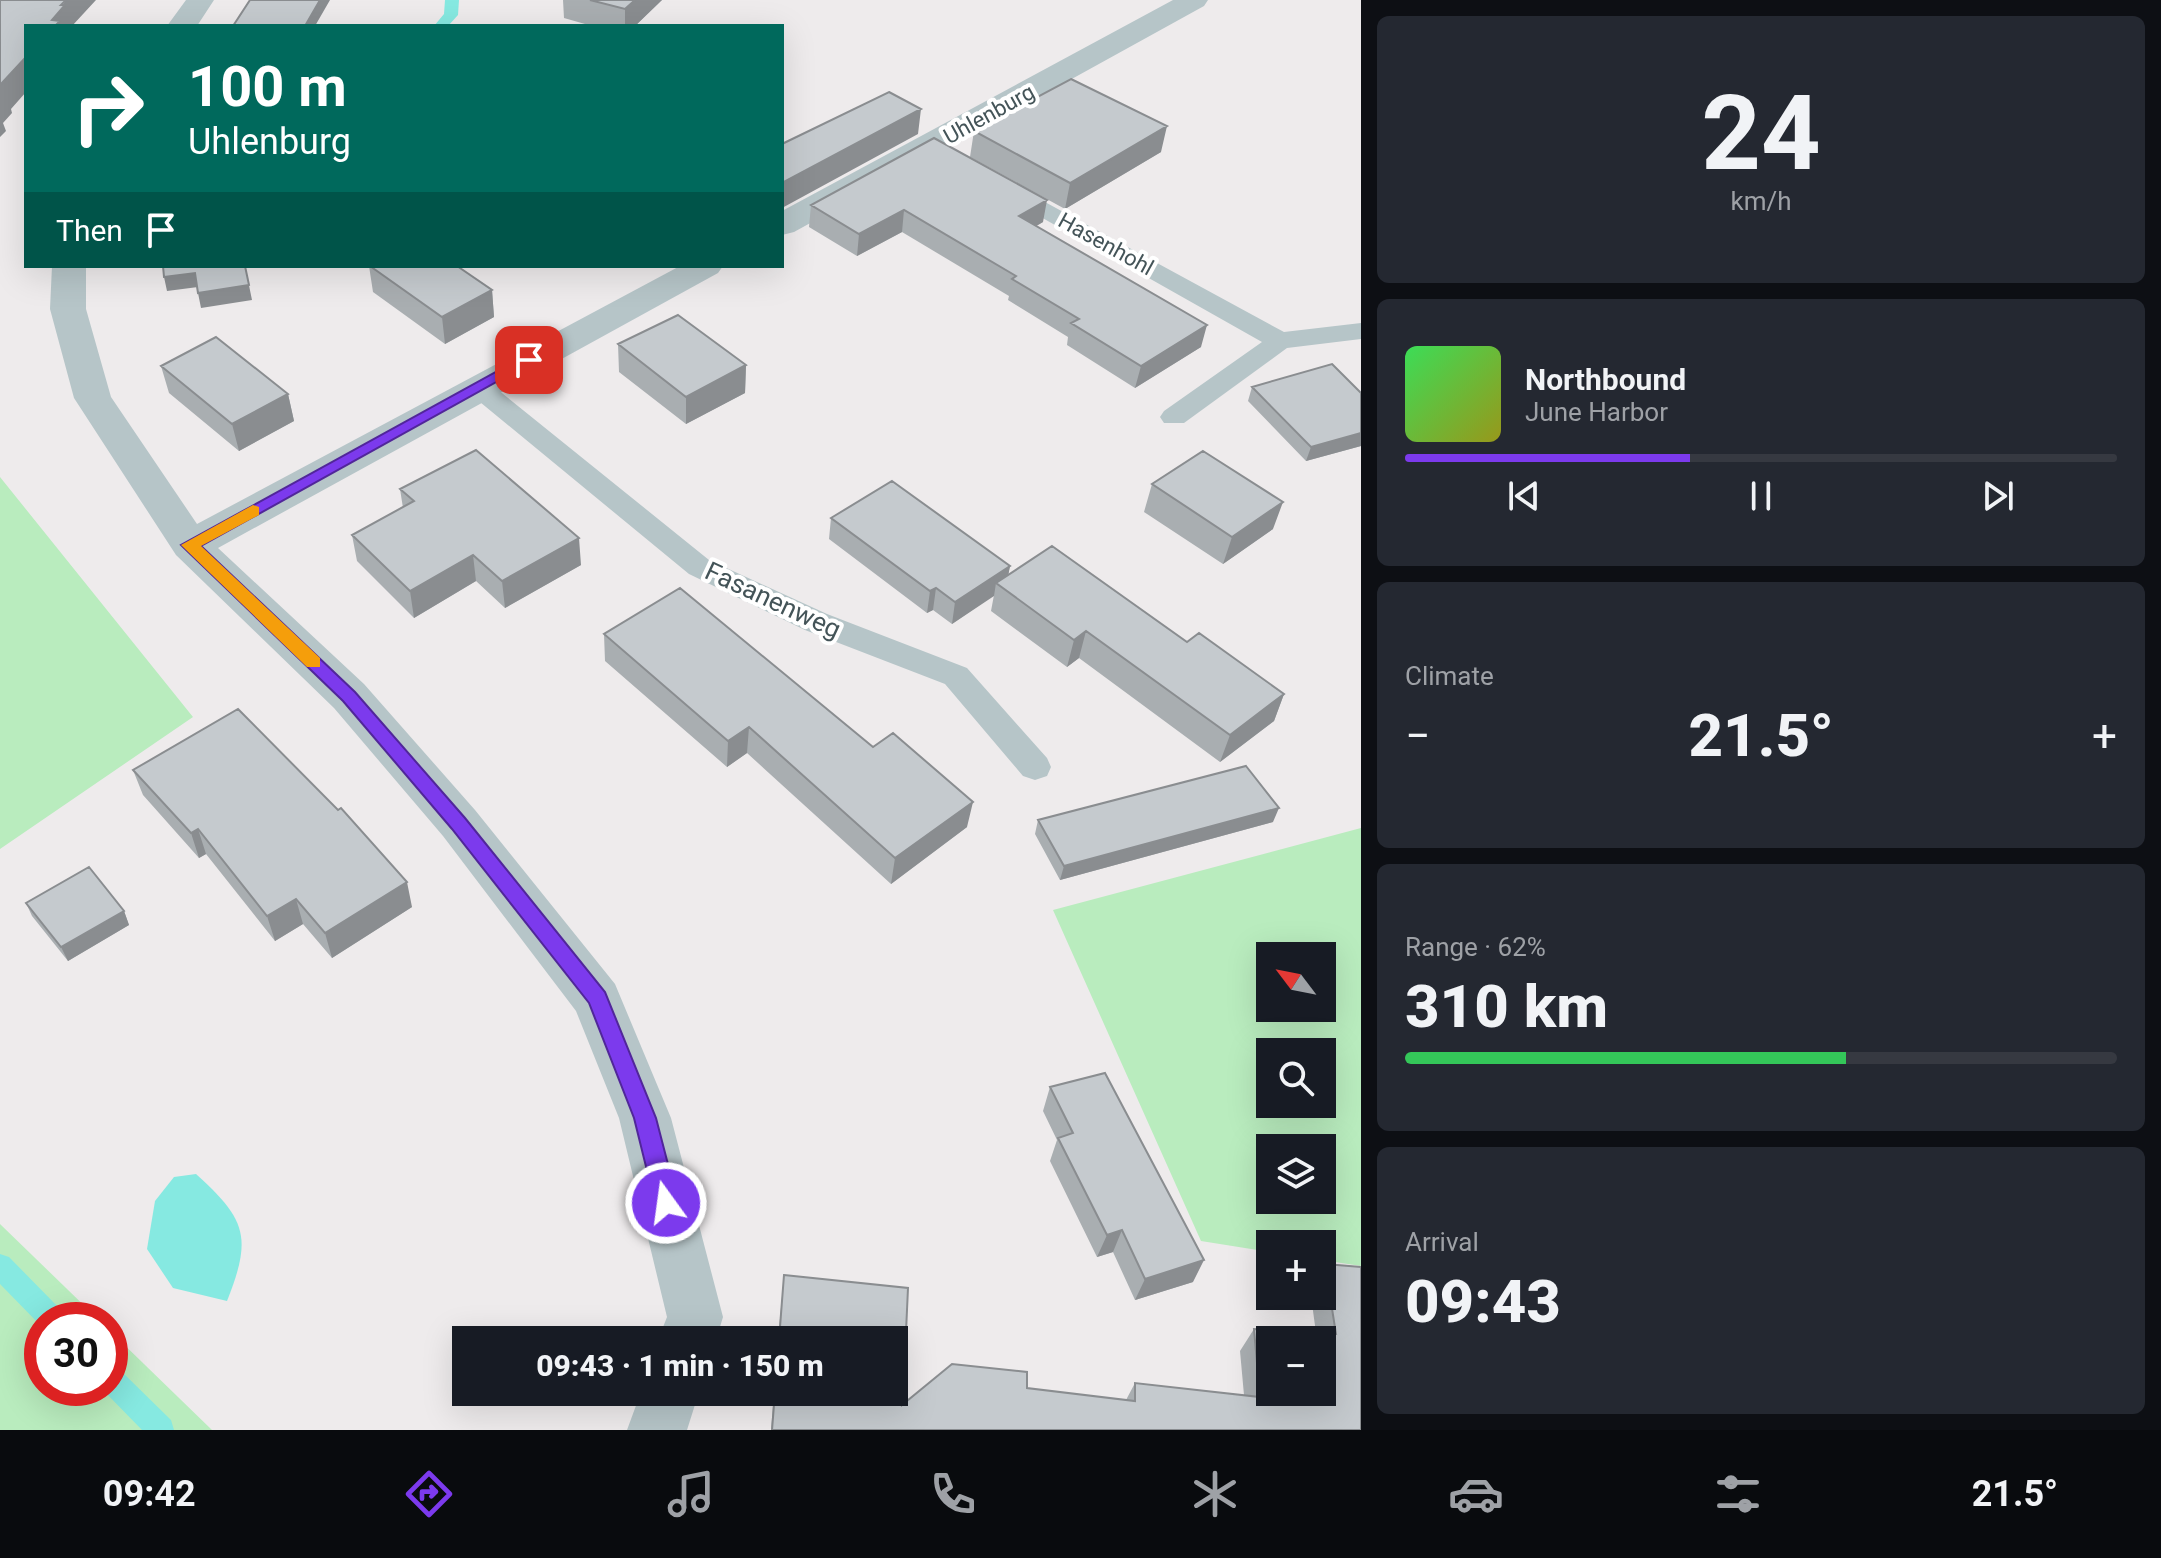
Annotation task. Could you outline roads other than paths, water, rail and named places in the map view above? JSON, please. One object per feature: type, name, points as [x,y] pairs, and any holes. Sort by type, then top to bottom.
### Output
[{"type":"street","points":[[183,24],[200,0]]},
{"type":"street","name":"Uhlenburg","points":[[784,224],[944,154],[1194,0]]},
{"type":"street","points":[[69,268],[68,309],[93,398],[190,545],[349,696],[459,823],[597,999],[645,1118],[695,1317],[692,1326]]},
{"type":"street","points":[[190,545],[702,268]]},
{"type":"street","points":[[657,1430],[665,1406]]},
{"type":"lane","name":"Hasenhohl","points":[[985,176],[1280,341]]},
{"type":"lane","points":[[1174,417],[1280,341],[1361,331]]},
{"type":"lane","name":"Fasanenweg","points":[[478,387],[699,567],[816,622],[956,676],[1035,767]]},
{"type":"water","points":[[196,1174],[226,1204],[240,1231],[240,1261],[227,1301],[173,1288],[147,1249],[155,1201],[174,1177]]},
{"type":"waterway","points":[[443,24],[451,15],[452,0]]},
{"type":"waterway","points":[[0,1266],[35,1302]]},
{"type":"waterway","points":[[128,1396],[161,1430]]}]
